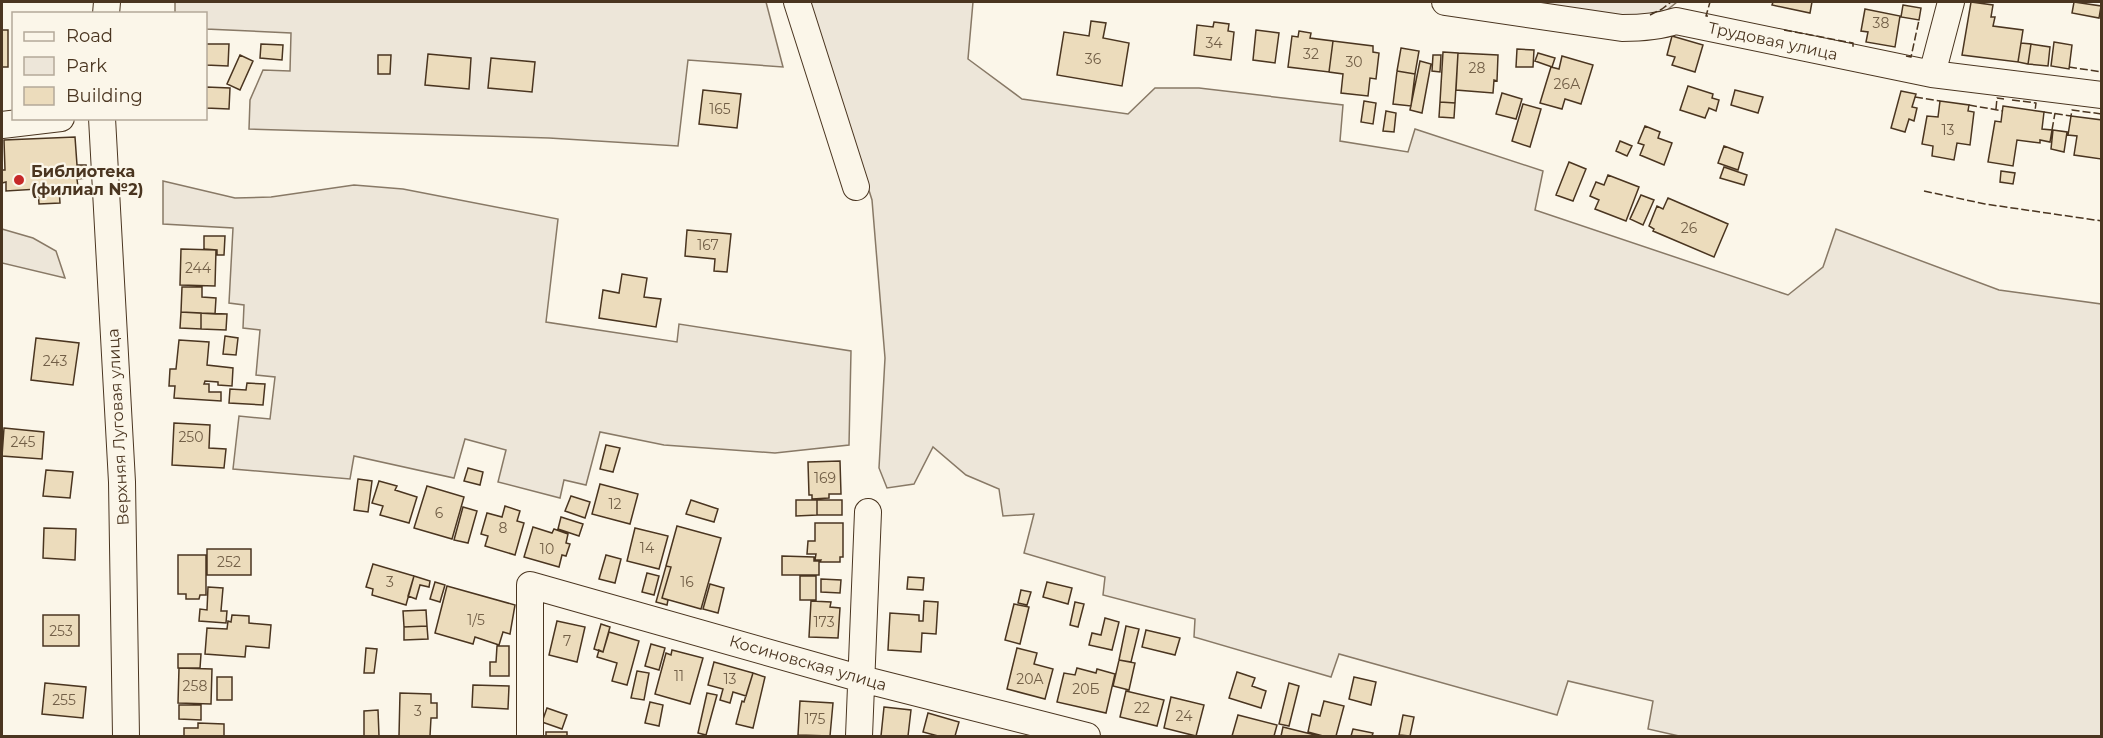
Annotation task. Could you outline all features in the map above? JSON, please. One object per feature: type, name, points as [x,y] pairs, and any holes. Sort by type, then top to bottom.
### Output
[{"type":"street","points":[[797,2],[856,187]]},
{"type":"street","name":"Трудовая улица","points":[[1445,2],[1622,28],[1662,26],[1682,11],[1932,74],[2102,96]]},
{"type":"street","points":[[1932,74],[1951,2]]},
{"type":"street","points":[[2,125],[44,120]]},
{"type":"street","name":"Верхняя Луговая улица","points":[[102,120],[122,482],[126,736]]},
{"type":"street","points":[[859,736],[868,512]]},
{"type":"street","name":"Косиновская улица","points":[[530,736],[530,585],[862,679],[1088,736]]},
{"type":"green space","points":[[175,2],[766,2],[783,67],[688,60],[678,146],[549,138],[249,129],[250,100],[263,70],[290,71],[291,33],[207,29],[207,12],[175,12]]},
{"type":"green space","points":[[810,2],[973,2],[968,59],[1022,99],[1128,114],[1155,88],[1199,88],[1343,105],[1340,141],[1408,152],[1415,129],[1543,171],[1535,210],[1788,295],[1823,267],[1836,229],[1999,290],[2101,304],[2101,736],[1679,736],[1648,729],[1653,701],[1568,681],[1557,715],[1339,654],[1331,677],[1194,637],[1195,619],[1103,595],[1105,577],[1024,553],[1034,514],[1003,516],[999,489],[966,475],[933,447],[914,484],[887,488],[879,468],[885,358],[872,200]]},
{"type":"green space","points":[[1493,2],[1677,2],[1662,14],[1651,19]]},
{"type":"green space","points":[[163,181],[235,198],[271,197],[354,185],[403,189],[558,219],[546,322],[677,342],[679,324],[851,351],[849,445],[775,453],[664,445],[600,432],[586,485],[564,480],[560,498],[498,482],[506,450],[465,439],[454,478],[354,456],[350,479],[233,469],[239,416],[270,419],[275,377],[256,375],[260,330],[243,328],[244,305],[229,303],[233,228],[163,224]]},
{"type":"green space","points":[[2,229],[33,238],[56,251],[65,278],[2,263]]},
{"type":"building","points":[[1773,2],[1812,2],[1810,13],[1772,5]]},
{"type":"building","points":[[1971,2],[1993,5],[1991,17],[1995,17],[1993,26],[2023,30],[2018,62],[1962,55]]},
{"type":"building","points":[[2074,2],[2101,6],[2099,18],[2072,13]]},
{"type":"building","points":[[1903,5],[1921,8],[1919,20],[1901,17]]},
{"type":"building","points":[[1865,9],[1900,16],[1895,47],[1866,42],[1868,32],[1861,31]]},
{"type":"building","points":[[1091,21],[1106,23],[1103,38],[1129,43],[1122,86],[1057,75],[1064,32],[1089,36]]},
{"type":"building","points":[[1214,22],[1229,24],[1228,31],[1234,32],[1231,60],[1194,55],[1197,25],[1213,27]]},
{"type":"building","points":[[2,30],[8,30],[8,67],[2,67]]},
{"type":"building","points":[[1256,30],[1279,33],[1275,63],[1253,60]]},
{"type":"building","points":[[1299,31],[1311,33],[1310,38],[1333,41],[1329,72],[1288,67],[1292,36],[1298,37]]},
{"type":"building","points":[[1672,36],[1703,45],[1695,72],[1672,65],[1675,57],[1667,55]]},
{"type":"building","points":[[1333,41],[1373,46],[1373,52],[1379,53],[1376,79],[1370,78],[1368,96],[1341,93],[1343,74],[1329,72]]},
{"type":"building","points":[[2054,42],[2072,45],[2069,69],[2051,66]]},
{"type":"building","points":[[2021,43],[2031,44],[2028,64],[2018,62]]},
{"type":"building","points":[[207,44],[229,44],[228,66],[207,65]]},
{"type":"building","points":[[261,44],[283,45],[282,60],[260,58]]},
{"type":"building","points":[[2031,44],[2050,47],[2048,66],[2028,64]]},
{"type":"building","points":[[1401,48],[1419,51],[1415,74],[1397,71]]},
{"type":"building","points":[[1517,49],[1534,50],[1533,67],[1516,67]]},
{"type":"building","points":[[1443,52],[1458,53],[1455,103],[1440,102]]},
{"type":"building","points":[[1458,53],[1498,55],[1497,81],[1494,80],[1493,93],[1456,90]]},
{"type":"building","points":[[1538,53],[1555,58],[1552,67],[1535,61]]},
{"type":"building","points":[[428,54],[471,58],[469,89],[425,85]]},
{"type":"building","points":[[240,55],[253,61],[240,90],[227,84]]},
{"type":"building","points":[[378,55],[391,55],[390,74],[378,74]]},
{"type":"building","points":[[1433,55],[1441,55],[1440,72],[1432,71]]},
{"type":"building","points":[[1562,56],[1593,65],[1581,104],[1565,99],[1562,109],[1540,103],[1551,67],[1559,69]]},
{"type":"building","points":[[491,58],[535,62],[532,92],[488,88]]},
{"type":"building","points":[[1420,61],[1431,64],[1422,113],[1410,110]]},
{"type":"building","points":[[1397,71],[1415,74],[1411,106],[1393,104]]},
{"type":"building","points":[[1688,86],[1713,94],[1712,98],[1719,100],[1716,111],[1709,108],[1705,118],[1680,110]]},
{"type":"building","points":[[207,87],[230,88],[229,109],[207,108]]},
{"type":"building","points":[[703,90],[741,94],[737,128],[699,124]]},
{"type":"building","points":[[1735,90],[1763,97],[1758,113],[1731,105]]},
{"type":"building","points":[[1901,91],[1916,94],[1912,107],[1917,108],[1914,121],[1909,119],[1905,132],[1891,128]]},
{"type":"building","points":[[1502,93],[1522,99],[1516,119],[1496,114]]},
{"type":"building","points":[[1364,101],[1376,103],[1373,124],[1361,122]]},
{"type":"building","points":[[1940,101],[1969,105],[1968,111],[1974,112],[1970,145],[1957,143],[1954,160],[1932,156],[1933,146],[1922,144],[1927,116],[1938,117]]},
{"type":"building","points":[[1440,102],[1455,103],[1454,118],[1439,117]]},
{"type":"building","points":[[1523,104],[1541,109],[1530,147],[1512,141]]},
{"type":"building","points":[[2003,106],[2044,112],[2042,129],[2052,130],[2050,142],[2017,140],[2013,166],[1988,162],[1995,121],[2001,122]]},
{"type":"building","points":[[1386,111],[1396,113],[1394,132],[1383,131]]},
{"type":"building","points":[[2071,116],[2102,120],[2101,159],[2074,155],[2077,136],[2068,135]]},
{"type":"building","points":[[1645,126],[1660,132],[1658,138],[1672,143],[1664,165],[1640,155],[1644,145],[1638,143]]},
{"type":"building","points":[[2053,130],[2067,132],[2064,152],[2051,149]]},
{"type":"building","points":[[75,137],[77,165],[86,165],[86,178],[77,179],[78,187],[59,188],[60,203],[39,204],[38,189],[6,191],[6,182],[2,183],[2,170],[5,170],[4,140]]},
{"type":"building","points":[[1620,141],[1632,146],[1627,156],[1616,151]]},
{"type":"building","points":[[1724,146],[1743,153],[1738,170],[1718,163]]},
{"type":"building","points":[[1569,162],[1586,169],[1573,201],[1556,195]]},
{"type":"building","points":[[1724,167],[1747,175],[1744,185],[1720,178]]},
{"type":"building","points":[[2001,171],[2015,173],[2013,184],[2000,182]]},
{"type":"building","points":[[1608,175],[1639,187],[1626,221],[1595,209],[1599,200],[1590,196],[1596,182],[1604,185]]},
{"type":"building","points":[[1641,195],[1654,200],[1643,225],[1630,219]]},
{"type":"building","points":[[1668,198],[1728,224],[1714,257],[1653,231],[1654,229],[1649,226],[1657,206],[1663,209]]},
{"type":"building","points":[[687,230],[731,234],[727,272],[714,271],[715,259],[685,256]]},
{"type":"building","points":[[204,236],[225,236],[224,255],[217,255],[217,250],[204,249]]},
{"type":"building","points":[[181,249],[216,250],[215,286],[180,285]]},
{"type":"building","points":[[622,274],[647,278],[644,297],[661,299],[656,327],[599,318],[603,290],[619,293]]},
{"type":"building","points":[[182,287],[202,287],[202,297],[216,298],[215,314],[181,312]]},
{"type":"building","points":[[181,312],[201,313],[201,329],[180,328]]},
{"type":"building","points":[[201,313],[227,314],[226,330],[201,329]]},
{"type":"building","points":[[225,336],[238,338],[236,355],[223,354]]},
{"type":"building","points":[[36,338],[79,343],[73,385],[31,380]]},
{"type":"building","points":[[179,340],[209,342],[207,365],[233,368],[232,386],[205,381],[204,384],[209,384],[209,392],[221,392],[221,401],[174,398],[175,386],[169,386],[170,369],[176,369]]},
{"type":"building","points":[[247,383],[265,384],[263,405],[229,403],[230,389],[246,390]]},
{"type":"building","points":[[174,423],[210,425],[209,448],[226,449],[224,468],[172,465]]},
{"type":"building","points":[[4,428],[44,432],[42,459],[2,456]]},
{"type":"building","points":[[606,445],[620,448],[613,472],[600,469]]},
{"type":"building","points":[[840,461],[841,494],[829,494],[829,498],[812,499],[812,495],[809,495],[808,462]]},
{"type":"building","points":[[468,468],[483,472],[480,485],[464,481]]},
{"type":"building","points":[[46,470],[73,472],[70,498],[43,496]]},
{"type":"building","points":[[358,479],[372,481],[368,512],[354,510]]},
{"type":"building","points":[[379,481],[397,486],[395,490],[417,497],[409,523],[380,515],[383,506],[372,503]]},
{"type":"building","points":[[600,484],[638,494],[630,524],[592,514]]},
{"type":"building","points":[[427,486],[464,497],[452,539],[414,528]]},
{"type":"building","points":[[571,496],[590,502],[585,518],[565,511]]},
{"type":"building","points":[[691,500],[718,509],[714,522],[686,514]]},
{"type":"building","points":[[796,500],[817,500],[817,515],[796,516]]},
{"type":"building","points":[[817,500],[842,500],[842,515],[817,515]]},
{"type":"building","points":[[505,506],[520,511],[517,521],[524,523],[515,555],[485,546],[488,536],[481,534],[487,513],[502,517]]},
{"type":"building","points":[[463,507],[477,511],[468,543],[454,540]]},
{"type":"building","points":[[561,517],[583,524],[579,536],[558,529]]},
{"type":"building","points":[[815,523],[843,523],[843,557],[840,557],[840,562],[820,562],[821,560],[815,560],[816,554],[807,554],[808,541],[815,541]]},
{"type":"building","points":[[677,526],[721,538],[701,609],[662,598],[671,567],[666,566]]},
{"type":"building","points":[[533,527],[552,533],[554,529],[568,534],[566,543],[570,544],[566,556],[562,555],[559,567],[524,557]]},
{"type":"building","points":[[44,528],[76,529],[75,560],[43,558]]},
{"type":"building","points":[[635,528],[668,536],[659,569],[627,561]]},
{"type":"building","points":[[207,549],[251,549],[251,575],[207,575]]},
{"type":"building","points":[[178,555],[206,555],[206,595],[200,595],[199,599],[186,599],[186,594],[178,594]]},
{"type":"building","points":[[606,555],[621,559],[615,583],[599,579]]},
{"type":"building","points":[[782,556],[814,557],[814,561],[819,561],[819,575],[782,575]]},
{"type":"building","points":[[373,564],[414,576],[406,605],[372,595],[373,589],[366,587]]},
{"type":"building","points":[[666,566],[671,567],[662,598],[668,600],[667,605],[656,602]]},
{"type":"building","points":[[647,573],[659,576],[654,595],[642,592]]},
{"type":"building","points":[[414,576],[430,581],[429,587],[420,585],[416,599],[408,596]]},
{"type":"building","points":[[800,576],[816,576],[816,600],[800,600]]},
{"type":"building","points":[[908,577],[924,578],[923,590],[907,589]]},
{"type":"building","points":[[821,579],[841,580],[840,593],[821,592]]},
{"type":"building","points":[[435,582],[445,585],[440,602],[430,599]]},
{"type":"building","points":[[1047,582],[1072,588],[1068,604],[1043,597]]},
{"type":"building","points":[[710,584],[724,588],[718,613],[703,609]]},
{"type":"building","points":[[447,586],[515,605],[510,634],[503,632],[499,645],[475,637],[473,644],[435,633]]},
{"type":"building","points":[[208,587],[223,588],[221,611],[227,611],[226,623],[199,621],[200,609],[207,610]]},
{"type":"building","points":[[1021,590],[1031,592],[1027,605],[1018,603]]},
{"type":"building","points":[[811,601],[831,602],[830,607],[840,608],[838,638],[809,637]]},
{"type":"building","points":[[924,601],[938,602],[936,634],[922,633],[921,652],[888,650],[890,613],[919,615],[919,621],[923,621]]},
{"type":"building","points":[[1075,602],[1084,604],[1078,627],[1070,625]]},
{"type":"building","points":[[1014,604],[1029,607],[1020,644],[1005,640]]},
{"type":"building","points":[[426,610],[427,626],[404,627],[403,611]]},
{"type":"building","points":[[43,615],[79,615],[79,646],[43,646]]},
{"type":"building","points":[[232,615],[249,616],[249,623],[271,625],[269,648],[246,646],[245,657],[205,654],[207,628],[227,629]]},
{"type":"building","points":[[1105,618],[1119,622],[1112,650],[1089,645],[1092,633],[1101,635]]},
{"type":"building","points":[[557,621],[585,627],[577,662],[549,655]]},
{"type":"building","points":[[601,624],[610,627],[603,652],[594,649]]},
{"type":"building","points":[[427,626],[428,639],[404,640],[404,627]]},
{"type":"building","points":[[1126,626],[1139,629],[1131,662],[1119,660]]},
{"type":"building","points":[[1146,630],[1180,638],[1175,655],[1142,647]]},
{"type":"building","points":[[609,632],[639,641],[627,685],[612,681],[617,663],[597,657],[599,650],[603,652]]},
{"type":"building","points":[[651,644],[665,648],[659,670],[645,666]]},
{"type":"building","points":[[497,646],[509,646],[509,676],[490,676],[490,662],[496,662]]},
{"type":"building","points":[[366,648],[377,649],[374,673],[364,673]]},
{"type":"building","points":[[1017,648],[1037,653],[1034,664],[1053,669],[1045,699],[1007,689]]},
{"type":"building","points":[[672,650],[703,658],[690,704],[655,694],[666,653],[671,655]]},
{"type":"building","points":[[178,654],[201,654],[200,668],[178,668]]},
{"type":"building","points":[[1119,660],[1135,663],[1129,690],[1113,686]]},
{"type":"building","points":[[714,662],[753,673],[746,696],[733,692],[730,703],[720,700],[723,689],[708,685]]},
{"type":"building","points":[[179,668],[212,669],[211,704],[178,703]]},
{"type":"building","points":[[1077,668],[1096,673],[1097,669],[1115,674],[1106,713],[1057,702],[1064,673],[1075,675]]},
{"type":"building","points":[[637,671],[649,673],[644,700],[631,698]]},
{"type":"building","points":[[1237,672],[1255,678],[1252,686],[1266,691],[1261,708],[1229,698]]},
{"type":"building","points":[[753,673],[765,677],[753,728],[736,724]]},
{"type":"building","points":[[217,677],[232,677],[232,700],[217,700]]},
{"type":"building","points":[[1354,677],[1376,682],[1371,705],[1349,699]]},
{"type":"building","points":[[45,683],[86,687],[83,718],[42,714]]},
{"type":"building","points":[[1289,683],[1299,686],[1289,726],[1279,724]]},
{"type":"building","points":[[473,685],[509,686],[508,709],[472,707]]},
{"type":"building","points":[[1126,691],[1164,700],[1157,726],[1120,717]]},
{"type":"building","points":[[400,693],[431,694],[431,703],[437,703],[437,718],[431,718],[430,736],[399,736]]},
{"type":"building","points":[[707,693],[717,695],[706,735],[698,733]]},
{"type":"building","points":[[1171,697],[1204,705],[1196,736],[1164,728]]},
{"type":"building","points":[[800,701],[833,703],[830,736],[798,735]]},
{"type":"building","points":[[1324,701],[1344,706],[1336,736],[1323,736],[1308,732],[1312,714],[1320,716]]},
{"type":"building","points":[[650,702],[663,705],[659,726],[645,723]]},
{"type":"building","points":[[179,705],[201,705],[201,720],[179,719]]},
{"type":"building","points":[[884,707],[911,710],[908,736],[881,736]]},
{"type":"building","points":[[547,708],[567,715],[562,729],[542,722]]},
{"type":"building","points":[[378,710],[379,736],[364,736],[364,711]]},
{"type":"building","points":[[928,713],[959,722],[955,736],[938,736],[923,732]]},
{"type":"building","points":[[1238,715],[1277,725],[1274,736],[1232,736]]},
{"type":"building","points":[[1403,715],[1414,717],[1410,736],[1399,735]]},
{"type":"building","points":[[198,723],[224,724],[224,736],[184,736],[184,728],[198,728]]},
{"type":"building","points":[[1283,727],[1319,736],[1281,736]]},
{"type":"building","points":[[1353,729],[1373,733],[1372,736],[1351,736]]},
{"type":"building","points":[[546,732],[567,732],[567,736],[546,736]]},
{"type":"fence","points":[[1650,15],[1671,2]]},
{"type":"fence","points":[[1708,16],[1706,16],[1710,2]]},
{"type":"fence","points":[[1906,56],[1911,57],[1919,20]]},
{"type":"fence","points":[[1784,30],[1853,43],[1853,47]]},
{"type":"fence","points":[[2069,67],[2102,72]]},
{"type":"fence","points":[[1915,97],[1940,101]]},
{"type":"fence","points":[[1996,109],[1997,98],[2004,99]]},
{"type":"fence","points":[[2012,100],[2036,103],[2035,111]]},
{"type":"fence","points":[[1969,105],[2003,111]]},
{"type":"fence","points":[[2044,112],[2071,116],[2072,110],[2102,114]]},
{"type":"fence","points":[[2052,130],[2055,113]]},
{"type":"fence","points":[[1924,191],[1985,204],[2102,221]]},
{"type":"place","name":"Библиотека (филиал №2)","points":[[19,180]]}]
